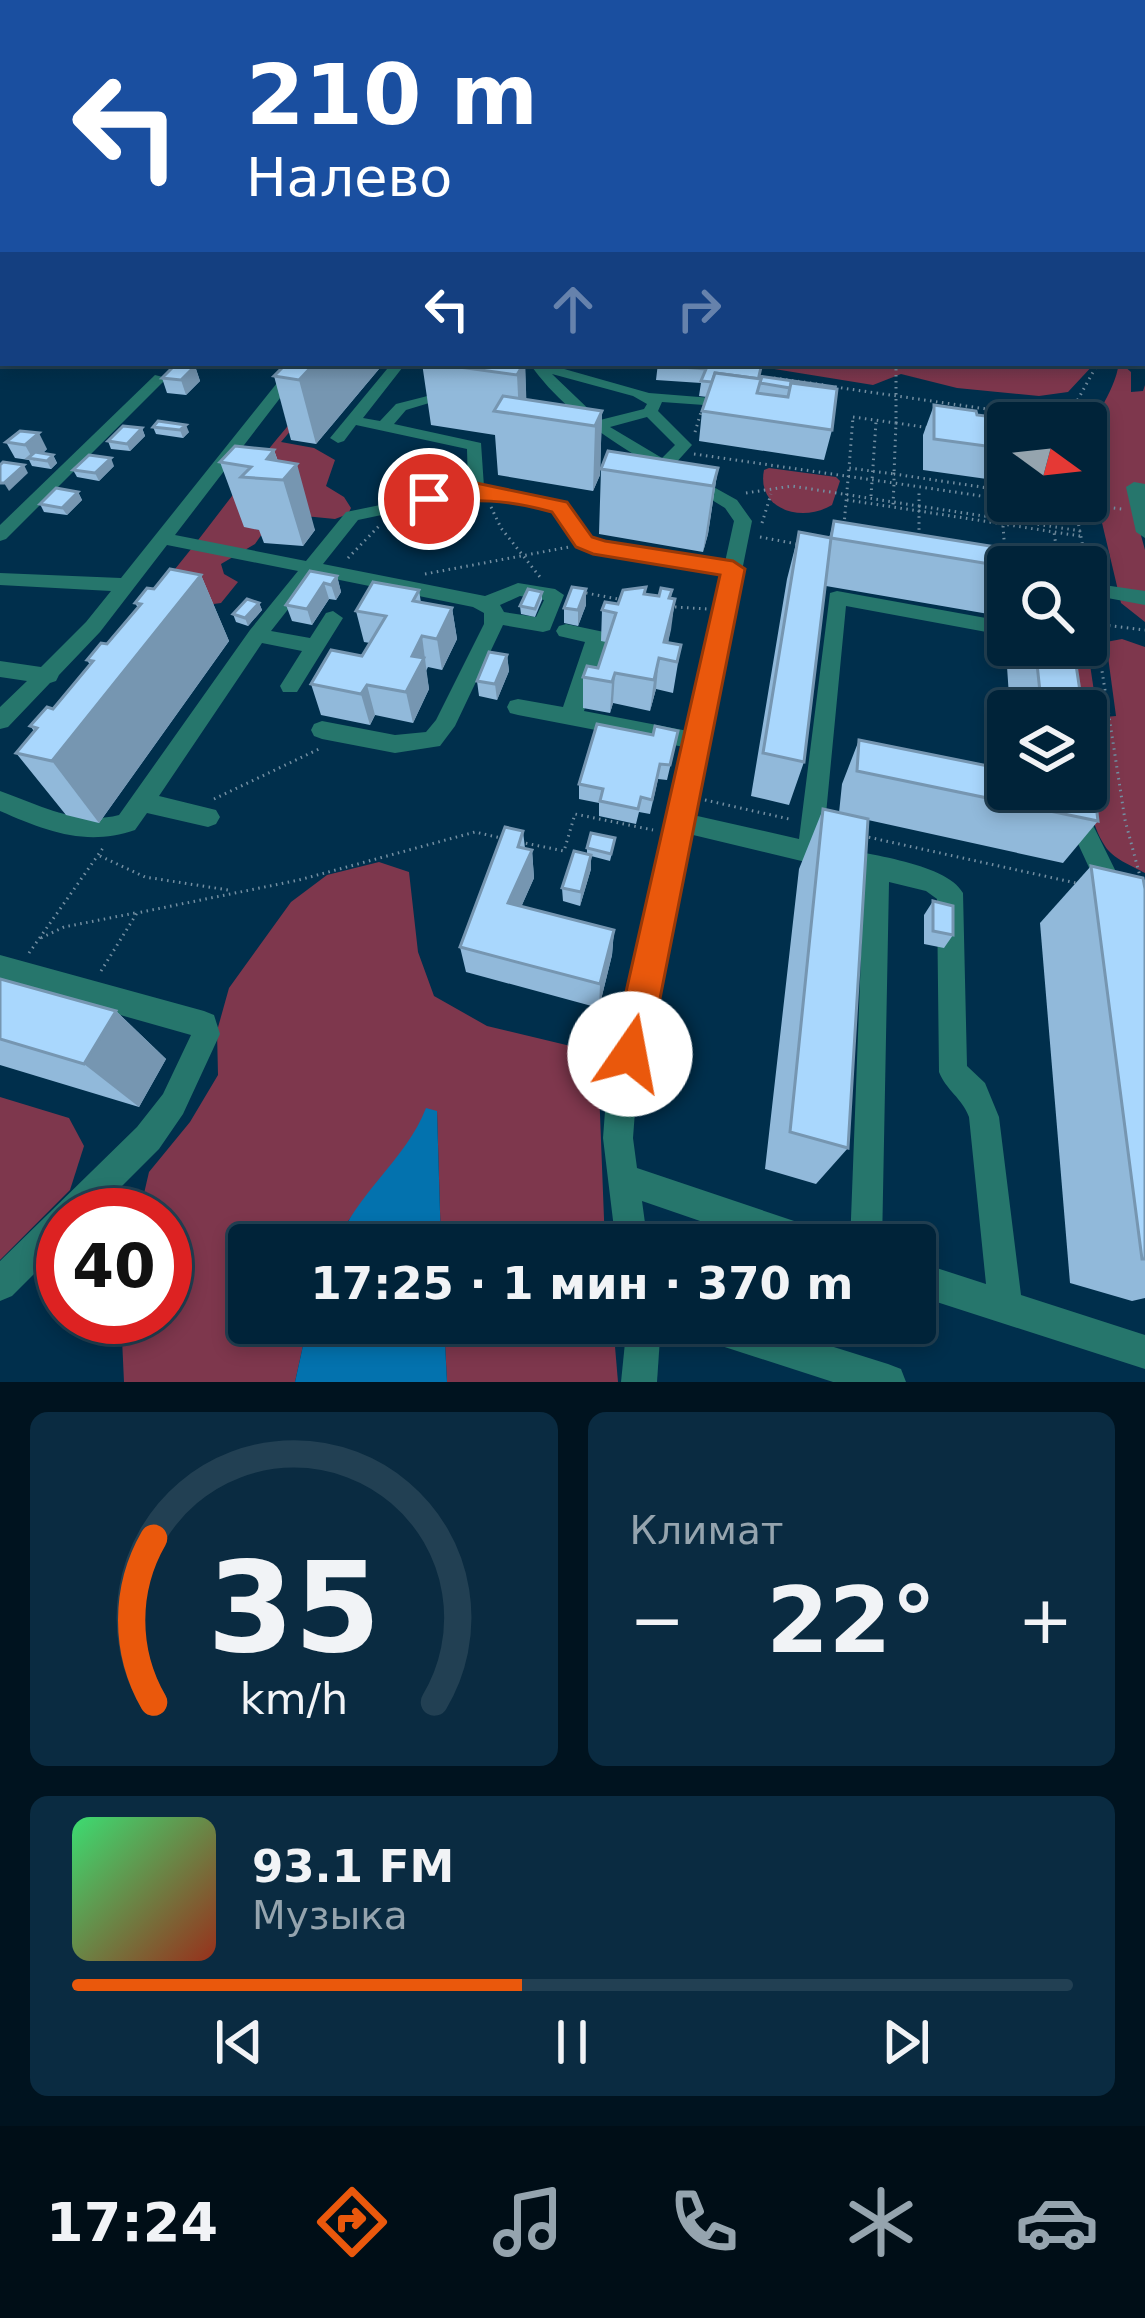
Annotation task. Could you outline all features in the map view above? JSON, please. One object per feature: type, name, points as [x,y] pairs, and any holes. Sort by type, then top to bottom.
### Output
[{"type":"street","points":[[0,721],[49,676],[298,366]]},
{"type":"street","points":[[338,438],[397,366]]},
{"type":"street","points":[[537,370],[650,405],[684,446],[685,452],[665,465]]},
{"type":"street","points":[[537,370],[554,390],[599,425],[731,504],[743,521],[621,1097],[629,1224]]},
{"type":"street","points":[[0,535],[160,378]]},
{"type":"street","points":[[384,426],[415,400],[472,388]]},
{"type":"street","points":[[599,425],[650,405],[705,399],[744,404]]},
{"type":"street","points":[[352,420],[476,446],[483,491]]},
{"type":"street","points":[[1145,489],[1134,488],[1145,532]]},
{"type":"street","points":[[0,801],[88,831],[127,823],[257,635],[352,516],[483,491],[560,507],[589,544],[733,569]]},
{"type":"street","points":[[162,538],[404,586],[490,610],[543,625],[546,593],[518,590],[490,610],[444,726],[432,740],[394,744],[322,730]]},
{"type":"street","points":[[0,579],[125,585]]},
{"type":"street","points":[[1107,592],[1145,598]]},
{"type":"street","points":[[811,839],[830,769],[837,598],[987,625]]},
{"type":"street","points":[[290,686],[332,618]]},
{"type":"street","points":[[566,631],[597,637],[571,717]]},
{"type":"street","points":[[257,635],[315,646]]},
{"type":"street","points":[[0,669],[49,676]]},
{"type":"street","points":[[518,707],[697,741]]},
{"type":"street","points":[[142,802],[201,815]]},
{"type":"street","points":[[1071,810],[1069,819],[1116,902]]},
{"type":"street","points":[[682,818],[811,839],[877,869],[932,881],[950,893],[953,1072],[975,1093],[984,1117],[1006,1310]]},
{"type":"street","points":[[867,1224],[877,869]]},
{"type":"street","points":[[8,970],[205,1025],[206,1034],[173,1104],[148,1138],[97,1188]]},
{"type":"street","points":[[623,1179],[756,1224]]},
{"type":"street","points":[[0,1284],[36,1249]]},
{"type":"street","points":[[936,1285],[1145,1352]]},
{"type":"street","points":[[638,1382],[642,1344]]},
{"type":"street","points":[[769,1344],[888,1382]]},
{"type":"path","points":[[893,505],[896,366]]},
{"type":"path","points":[[1074,402],[1096,366]]},
{"type":"path","points":[[773,378],[987,409]]},
{"type":"path","points":[[705,399],[685,452],[987,497]]},
{"type":"path","points":[[844,532],[854,417],[941,429]]},
{"type":"path","points":[[871,501],[877,420]]},
{"type":"path","points":[[848,468],[987,488]]},
{"type":"path","points":[[731,504],[751,488],[771,492],[792,486],[1081,534]]},
{"type":"path","points":[[919,487],[919,544]]},
{"type":"path","points":[[483,491],[501,528],[540,573],[546,593],[590,593],[633,602]]},
{"type":"path","points":[[771,492],[760,537],[801,544]]},
{"type":"path","points":[[919,508],[1053,529]]},
{"type":"path","points":[[1107,508],[1140,512]]},
{"type":"path","points":[[1052,522],[1056,546]]},
{"type":"path","points":[[1079,522],[1083,546]]},
{"type":"path","points":[[1003,524],[1005,546]]},
{"type":"path","points":[[404,586],[420,574],[589,544]]},
{"type":"path","points":[[672,607],[724,611]]},
{"type":"path","points":[[1107,625],[1145,630]]},
{"type":"path","points":[[1102,666],[1125,820],[1145,893]]},
{"type":"path","points":[[201,815],[260,774],[314,750],[363,738]]},
{"type":"path","points":[[39,939],[64,927],[299,880],[476,832],[564,851],[575,814],[682,818],[811,839]]},
{"type":"path","points":[[8,970],[39,939],[117,827]]},
{"type":"path","points":[[859,835],[1116,902]]},
{"type":"path","points":[[99,855],[142,878],[231,890]]},
{"type":"path","points":[[87,992],[137,913]]},
{"type":"shaded area","points":[[345,366],[281,442],[314,448],[335,460],[326,486],[344,497],[351,508],[348,514],[335,519],[284,514],[244,526],[264,531],[255,544],[221,564],[224,574],[238,582],[221,603],[206,605],[162,585],[274,442]]},
{"type":"shaded area","points":[[756,366],[1092,366],[1068,392],[1039,396],[957,388],[901,374],[873,385]]},
{"type":"shaded area","points":[[1124,366],[1131,372],[1131,392],[1143,391],[1145,385],[1145,485],[1128,488],[1145,550],[1145,622],[1121,603],[1102,522],[1107,522],[1104,402],[1118,368]]},
{"type":"shaded area","points":[[764,470],[836,477],[840,481],[832,505],[808,513],[784,509],[767,495]]},
{"type":"shaded area","points":[[1122,639],[1145,647],[1145,873],[1108,850],[1091,810],[1107,810],[1107,717],[1116,716],[1107,642]]},
{"type":"shaded area","points":[[1068,666],[1090,666],[1094,690],[1072,690]]},
{"type":"shaded area","points":[[379,862],[409,872],[418,952],[434,996],[487,1026],[583,1049],[598,1062],[604,1224],[440,1224],[437,1111],[346,1224],[228,1224],[228,1344],[303,1344],[295,1382],[124,1382],[122,1344],[192,1344],[192,1188],[145,1188],[149,1172],[190,1122],[218,1075],[217,1031],[229,988],[291,902],[327,875]]},
{"type":"shaded area","points":[[0,1097],[69,1118],[84,1146],[71,1188],[36,1188],[36,1224],[0,1260]]},
{"type":"shaded area","points":[[445,1344],[615,1344],[618,1382],[447,1382]]},
{"type":"water","points":[[426,1108],[437,1111],[440,1224],[346,1224],[406,1144]]},
{"type":"water","points":[[303,1344],[445,1344],[447,1382],[295,1382]]},
{"type":"building","points":[[174,366],[195,366],[181,380],[162,378]]},
{"type":"building","points":[[284,366],[312,366],[299,380],[274,376]]},
{"type":"building","points":[[452,366],[522,366],[517,375]]},
{"type":"building","points":[[669,366],[761,366],[759,376],[835,387],[791,383],[790,388],[715,373],[712,382],[701,381],[706,369]]},
{"type":"building","points":[[715,373],[761,379],[757,393],[788,397],[791,383],[837,389],[832,430],[702,411]]},
{"type":"building","points":[[503,396],[602,411],[595,426],[494,411]]},
{"type":"building","points":[[934,405],[987,416],[987,446],[934,439]]},
{"type":"building","points":[[158,421],[186,425],[180,430],[153,427]]},
{"type":"building","points":[[123,426],[142,428],[127,444],[108,441]]},
{"type":"building","points":[[20,431],[39,433],[25,445],[6,442]]},
{"type":"building","points":[[235,446],[274,450],[267,459],[297,464],[283,480],[241,477],[251,467],[220,462]]},
{"type":"building","points":[[608,451],[718,468],[713,486],[601,469]]},
{"type":"building","points":[[35,452],[53,455],[47,461],[28,458]]},
{"type":"building","points":[[89,455],[111,458],[95,473],[73,470]]},
{"type":"building","points":[[0,465],[24,465],[0,483]]},
{"type":"building","points":[[56,488],[78,492],[62,508],[40,504]]},
{"type":"building","points":[[834,521],[990,546],[987,564],[831,538]]},
{"type":"building","points":[[799,532],[831,538],[804,762],[763,753]]},
{"type":"building","points":[[170,569],[201,575],[52,761],[16,753],[37,728],[30,726],[47,707],[53,709],[93,661],[87,660],[101,643],[107,644],[141,604],[135,603],[147,588],[154,589]]},
{"type":"building","points":[[310,571],[337,576],[331,585],[324,583],[307,609],[286,605]]},
{"type":"building","points":[[373,582],[419,590],[413,601],[452,608],[437,639],[422,636],[412,656],[424,658],[406,692],[367,685],[361,694],[311,684],[331,650],[362,656],[386,616],[356,611]]},
{"type":"building","points":[[572,587],[586,589],[578,610],[564,608]]},
{"type":"building","points":[[646,587],[644,594],[659,596],[661,588],[672,590],[669,598],[675,599],[664,642],[681,645],[677,662],[659,658],[654,680],[615,673],[612,682],[583,677],[587,666],[598,668],[616,613],[602,610],[605,602],[618,604],[623,590]]},
{"type":"building","points":[[528,589],[542,592],[535,609],[520,606]]},
{"type":"building","points":[[247,599],[259,603],[245,618],[233,614]]},
{"type":"building","points":[[489,652],[507,655],[495,684],[477,681]]},
{"type":"building","points":[[1037,666],[1076,666],[1080,690],[1040,690]]},
{"type":"building","points":[[597,724],[653,735],[655,726],[678,731],[670,765],[660,764],[652,800],[641,797],[638,809],[600,801],[603,789],[579,784]]},
{"type":"building","points":[[859,740],[987,766],[987,798],[857,771]]},
{"type":"building","points":[[823,809],[868,819],[848,1148],[790,1132]]},
{"type":"building","points":[[1045,810],[1097,810],[1098,821]]},
{"type":"building","points":[[505,827],[523,831],[518,847],[532,850],[508,903],[614,930],[600,984],[460,947]]},
{"type":"building","points":[[591,833],[615,838],[611,854],[587,848]]},
{"type":"building","points":[[574,851],[591,855],[581,892],[562,888]]},
{"type":"building","points":[[1091,866],[1143,878],[1145,889],[1145,1259],[1142,1259]]},
{"type":"building","points":[[933,901],[953,906],[953,935],[933,931]]},
{"type":"building","points":[[0,979],[116,1011],[84,1064],[0,1039]]},
{"type":"route","points":[[429,499],[476,490],[538,501],[560,507],[584,542],[733,569],[630,1054]]}]
